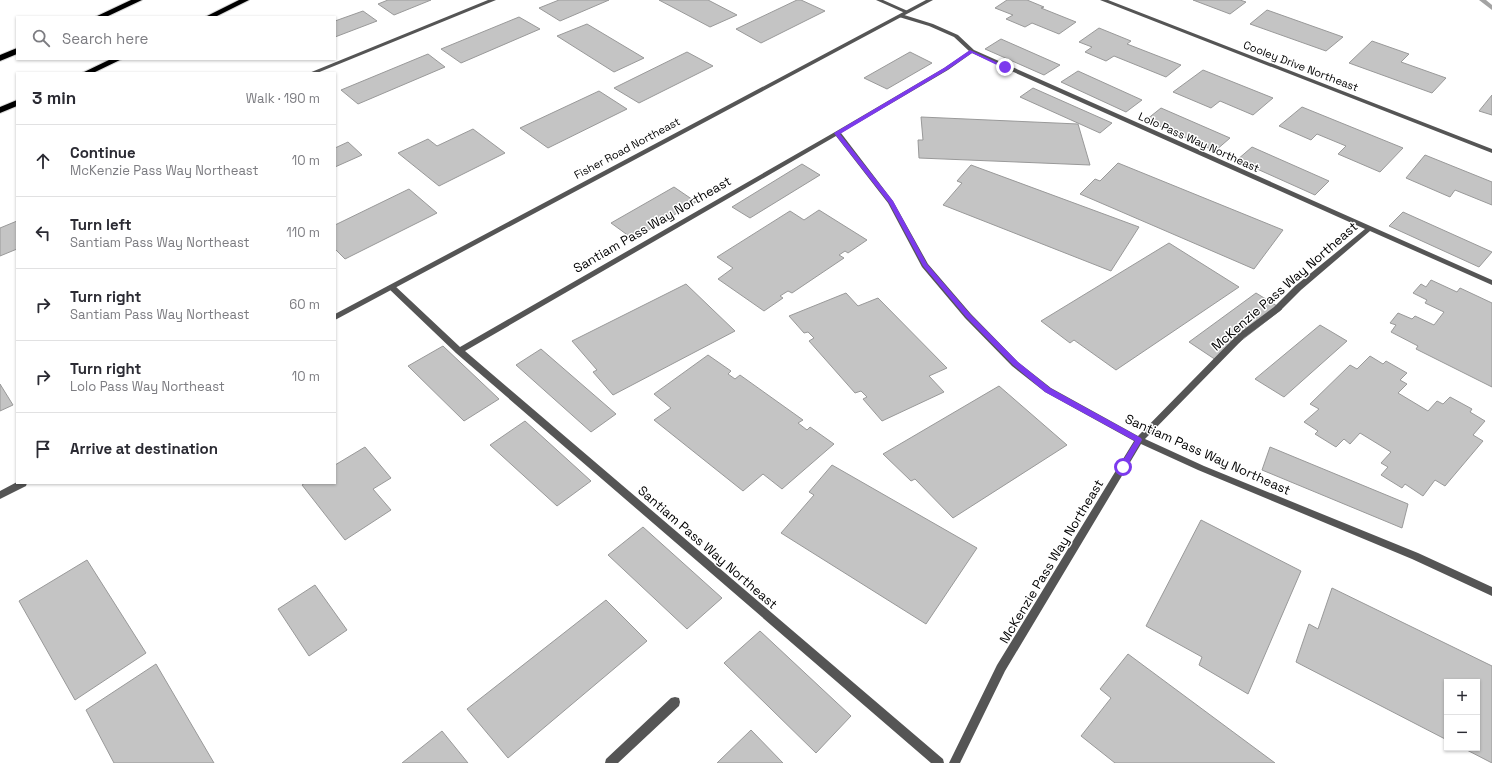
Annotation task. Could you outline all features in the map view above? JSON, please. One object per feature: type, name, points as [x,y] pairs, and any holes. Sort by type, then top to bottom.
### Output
[{"type":"highway","points":[[101,16],[138,0]]},
{"type":"highway","points":[[211,16],[245,0]]},
{"type":"highway","points":[[0,58],[16,51]]},
{"type":"highway","points":[[88,72],[116,60]]},
{"type":"highway","points":[[0,110],[16,103]]},
{"type":"street","points":[[314,72],[493,0]]},
{"type":"street","name":"Lolo Pass Way Northeast","points":[[879,0],[904,14],[931,24],[956,36],[972,51],[1492,283]]},
{"type":"street","name":"Fisher Road Northeast","points":[[336,316],[930,0]]},
{"type":"street","name":"Cooley Drive Northeast","points":[[1103,0],[1492,151]]},
{"type":"street","name":"Santiam Pass Way Northeast","points":[[459,351],[837,133],[946,69],[972,51]]},
{"type":"street","name":"Santiam Pass Way Northeast","points":[[837,133],[891,202],[925,265],[973,321],[1015,364],[1048,390],[1139,440],[1201,468],[1414,556],[1492,592]]},
{"type":"street","name":"McKenzie Pass Way Northeast","points":[[954,763],[1001,668],[1139,440],[1241,336],[1277,309],[1298,288],[1370,228]]},
{"type":"street","name":"Santiam Pass Way Northeast","points":[[391,287],[459,351],[939,763]]},
{"type":"street","points":[[0,495],[21,484]]},
{"type":"street","points":[[610,763],[675,702]]},
{"type":"building","points":[[388,0],[431,0],[394,15],[378,4]]},
{"type":"building","points":[[559,0],[609,0],[560,21],[539,8]]},
{"type":"building","points":[[659,0],[708,0],[737,15],[710,27]]},
{"type":"building","points":[[797,0],[801,0],[825,11],[761,43],[736,29]]},
{"type":"building","points":[[1007,0],[1027,0],[1044,7],[1041,8],[1076,22],[1059,34],[1032,23],[1025,27],[1006,19],[1013,15],[995,8]]},
{"type":"building","points":[[1193,0],[1240,0],[1246,2],[1230,14]]},
{"type":"building","points":[[1267,10],[1343,37],[1326,51],[1250,24]]},
{"type":"building","points":[[363,11],[377,21],[336,37],[336,21]]},
{"type":"building","points":[[519,17],[540,29],[461,63],[441,49]]},
{"type":"building","points":[[587,24],[644,58],[614,72],[557,36]]},
{"type":"building","points":[[1099,28],[1131,41],[1127,44],[1181,65],[1166,77],[1114,56],[1106,61],[1085,52],[1092,47],[1079,42]]},
{"type":"building","points":[[1001,39],[1060,65],[1044,75],[985,49]]},
{"type":"building","points":[[1372,41],[1409,54],[1401,62],[1446,78],[1432,93],[1349,63]]},
{"type":"building","points":[[687,52],[713,66],[639,103],[614,88]]},
{"type":"building","points":[[910,52],[932,63],[887,89],[864,78]]},
{"type":"building","points":[[428,54],[445,67],[358,104],[341,90]]},
{"type":"building","points":[[1203,70],[1273,98],[1253,115],[1220,101],[1211,108],[1173,92]]},
{"type":"building","points":[[1078,71],[1142,100],[1126,112],[1061,82]]},
{"type":"building","points":[[1033,88],[1112,123],[1100,133],[1020,97]]},
{"type":"building","points":[[599,91],[627,109],[548,148],[520,128]]},
{"type":"building","points":[[1492,95],[1492,115],[1479,111]]},
{"type":"building","points":[[1302,107],[1403,148],[1380,172],[1338,154],[1346,146],[1317,134],[1311,140],[1279,126]]},
{"type":"building","points":[[1161,108],[1230,138],[1215,151],[1146,120]]},
{"type":"building","points":[[921,117],[1078,124],[1090,165],[919,158],[918,140],[923,140]]},
{"type":"building","points":[[473,129],[505,153],[439,186],[398,153],[428,139],[437,146]]},
{"type":"building","points":[[348,142],[362,155],[336,167],[336,148]]},
{"type":"building","points":[[1252,147],[1329,181],[1315,195],[1237,160]]},
{"type":"building","points":[[1425,155],[1492,182],[1492,205],[1455,190],[1450,197],[1406,178]]},
{"type":"building","points":[[1118,163],[1283,230],[1254,269],[1080,194],[1095,179],[1100,181]]},
{"type":"building","points":[[802,164],[820,175],[750,218],[732,207]]},
{"type":"building","points":[[971,165],[1139,227],[1111,271],[943,205],[962,183],[957,181]]},
{"type":"building","points":[[674,187],[696,202],[633,239],[611,223]]},
{"type":"building","points":[[409,189],[437,213],[345,259],[336,250],[336,225]]},
{"type":"building","points":[[819,210],[867,240],[848,253],[845,251],[839,255],[844,258],[792,293],[788,291],[780,296],[783,298],[764,311],[718,279],[733,268],[717,257],[790,211],[804,220]]},
{"type":"building","points":[[1403,212],[1492,252],[1479,267],[1389,226]]},
{"type":"building","points":[[16,221],[16,249],[0,256],[0,228]]},
{"type":"building","points":[[1169,243],[1239,287],[1116,370],[1074,340],[1070,343],[1041,321]]},
{"type":"building","points":[[1431,280],[1457,292],[1460,288],[1492,303],[1492,387],[1416,349],[1418,346],[1391,332],[1396,325],[1390,323],[1398,313],[1412,319],[1415,316],[1434,325],[1444,312],[1425,303],[1427,300],[1413,293],[1421,284],[1426,287]]},
{"type":"building","points":[[686,284],[735,331],[613,395],[593,372],[597,370],[572,341]]},
{"type":"building","points":[[846,293],[858,306],[878,298],[947,368],[929,376],[944,392],[882,421],[863,399],[867,397],[861,391],[855,393],[809,341],[814,338],[808,332],[804,333],[789,316]]},
{"type":"building","points":[[1256,293],[1282,309],[1216,360],[1189,342]]},
{"type":"building","points":[[1320,325],[1347,341],[1284,397],[1255,379]]},
{"type":"building","points":[[443,346],[499,399],[464,421],[408,366]]},
{"type":"building","points":[[541,349],[616,414],[591,432],[516,365]]},
{"type":"building","points":[[708,355],[731,371],[728,374],[735,379],[740,375],[803,420],[798,423],[807,430],[810,427],[834,444],[782,489],[763,474],[743,491],[654,420],[671,408],[654,394]]},
{"type":"building","points":[[1370,356],[1383,364],[1386,361],[1407,373],[1400,380],[1407,384],[1398,393],[1428,411],[1437,401],[1443,404],[1450,397],[1472,409],[1470,412],[1485,421],[1473,435],[1483,441],[1445,486],[1435,480],[1423,496],[1405,484],[1402,488],[1381,475],[1388,467],[1381,463],[1391,452],[1360,433],[1350,444],[1344,439],[1336,447],[1315,434],[1318,431],[1304,422],[1319,409],[1310,404],[1350,365],[1357,369]]},
{"type":"building","points":[[0,384],[13,405],[0,411]]},
{"type":"building","points":[[999,386],[1067,445],[953,518],[915,479],[911,481],[883,454]]},
{"type":"building","points":[[525,421],[591,481],[557,506],[490,445]]},
{"type":"building","points":[[365,447],[391,478],[373,489],[391,510],[345,540],[302,485],[336,484],[336,464]]},
{"type":"building","points":[[1270,447],[1408,504],[1402,528],[1262,470]]},
{"type":"building","points":[[832,465],[977,548],[926,624],[781,533],[814,495],[809,492]]},
{"type":"building","points":[[1201,520],[1301,571],[1248,694],[1199,665],[1202,657],[1146,626]]},
{"type":"building","points":[[643,527],[722,598],[687,629],[608,555]]},
{"type":"building","points":[[87,560],[146,653],[75,700],[19,601]]},
{"type":"building","points":[[315,585],[347,630],[309,656],[278,609]]},
{"type":"building","points":[[1332,588],[1492,666],[1492,763],[1469,751],[1480,751],[1480,679],[1444,679],[1444,738],[1296,662],[1309,624],[1318,629]]},
{"type":"building","points":[[606,600],[647,641],[508,758],[467,709]]},
{"type":"building","points":[[760,631],[851,716],[816,753],[724,663]]},
{"type":"building","points":[[1128,654],[1275,763],[1115,763],[1081,736],[1111,698],[1100,689]]},
{"type":"building","points":[[156,664],[214,763],[114,763],[86,710]]},
{"type":"building","points":[[751,730],[783,763],[717,763]]},
{"type":"building","points":[[442,731],[468,763],[402,763]]},
{"type":"waterway","points":[[1482,0],[1492,8]]},
{"type":"route","points":[[1005,67],[972,51],[946,69],[837,133],[891,202],[925,265],[968,316],[1015,364],[1048,390],[1139,440],[1123,467]]}]
